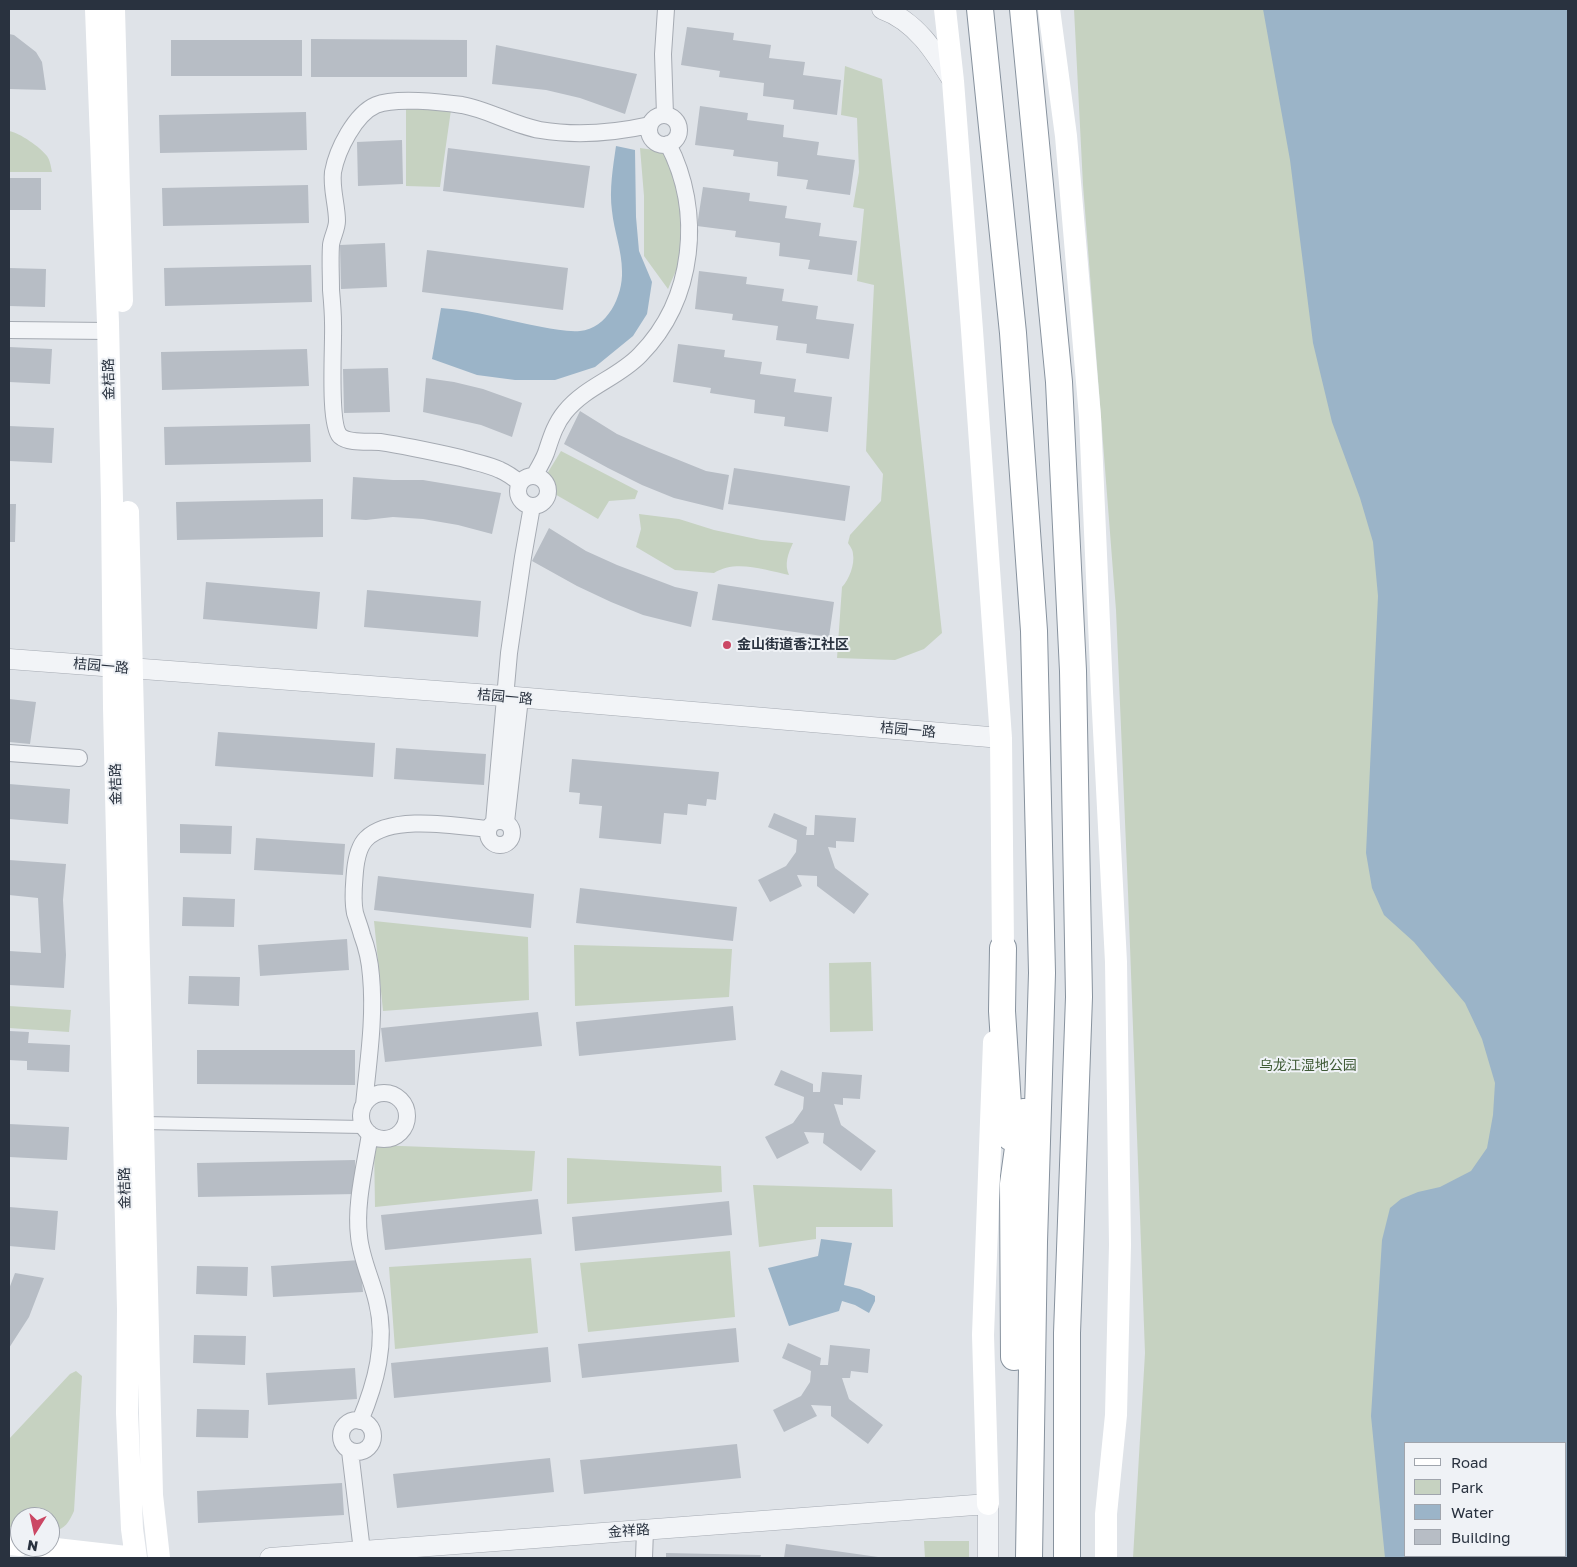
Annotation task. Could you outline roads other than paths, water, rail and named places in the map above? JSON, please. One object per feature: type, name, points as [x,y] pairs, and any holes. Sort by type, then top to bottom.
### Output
[{"type":"highway","points":[[980,9],[1013,333],[1034,621],[1042,973],[1034,1242],[1029,1558]]},
{"type":"highway","points":[[1023,9],[1058,382],[1073,671],[1079,997],[1066,1333],[1067,1558]]},
{"type":"highway","points":[[1003,948],[1002,1011],[1013,1184],[1015,1558]]},
{"type":"highway","points":[[1013,1184],[1042,973]]},
{"type":"main road","name":"金桔路","points":[[96,9],[108,331],[112,500],[122,668],[128,1413],[132,1529],[135,1558]]},
{"type":"main road","points":[[114,9],[122,668],[142,1123],[152,1495],[159,1558]]},
{"type":"main road","points":[[945,9],[953,81],[1001,738],[1003,948],[994,1049],[983,1335],[988,1504]]},
{"type":"main road","points":[[1049,9],[1066,136],[1090,417],[1116,962],[1119,1254],[1116,1415],[1106,1514],[1106,1558]]},
{"type":"main road","points":[[60,1549],[135,1558]]},
{"type":"street","points":[[665,115],[663,54],[666,9]]},
{"type":"street","points":[[882,9],[902,19],[918,32],[933,48],[953,81]]},
{"type":"street","points":[[650,125],[650,134],[655,142],[668,144],[676,138],[678,128],[674,120],[665,115],[656,118],[650,125],[581,134],[528,128],[492,113],[434,102],[395,101],[378,104],[367,112],[350,131],[342,144],[334,170],[333,185],[337,222],[331,243],[333,403],[335,428],[341,437],[404,446],[472,461],[527,480],[543,480],[546,483],[548,492],[545,501],[537,506],[532,506],[523,502],[518,493],[527,480],[545,455],[553,431],[566,411],[583,394],[627,367],[641,355],[662,328],[678,294],[689,250],[690,225],[683,180],[668,144]]},
{"type":"street","points":[[9,330],[108,331]]},
{"type":"street","points":[[364,1105],[372,995],[369,959],[355,914],[356,860],[364,840],[372,834],[394,825],[496,824],[512,697],[508,653],[532,506]]},
{"type":"street","name":"桔园一路","points":[[9,659],[512,697],[1001,738]]},
{"type":"street","points":[[9,753],[79,758]]},
{"type":"street","points":[[382,1093],[397,1097],[402,1102],[406,1109],[407,1117],[401,1131],[396,1136],[381,1139],[367,1130],[361,1120],[361,1112],[368,1099],[382,1093]]},
{"type":"street","points":[[142,1123],[367,1130]]},
{"type":"street","points":[[360,1421],[369,1399],[381,1344],[380,1316],[359,1236],[359,1202],[367,1130]]},
{"type":"street","points":[[360,1421],[368,1424],[371,1428],[373,1434],[371,1444],[364,1451],[350,1451],[342,1442],[341,1432],[348,1423],[360,1421]]},
{"type":"street","points":[[350,1451],[362,1551]]},
{"type":"street","points":[[988,1504],[988,1558]]},
{"type":"street","name":"金祥路","points":[[270,1558],[988,1504]]},
{"type":"street","points":[[644,1558],[645,1530]]},
{"type":"water","points":[[1263,9],[1568,9],[1568,1558],[1385,1558],[1371,1416],[1382,1240],[1390,1208],[1401,1199],[1418,1192],[1440,1187],[1471,1171],[1487,1148],[1493,1115],[1495,1083],[1482,1039],[1465,1003],[1414,942],[1384,915],[1372,888],[1366,853],[1378,596],[1373,542],[1360,498],[1332,422],[1313,343],[1290,160]]},
{"type":"water","points":[[616,146],[635,150],[636,217],[639,251],[652,282],[647,314],[633,336],[595,367],[555,380],[515,380],[477,375],[432,359],[441,308],[571,331],[590,329],[612,310],[622,281],[621,256],[611,203]]},
{"type":"water","points":[[821,1239],[852,1243],[844,1285],[860,1289],[875,1296],[875,1301],[869,1313],[855,1305],[842,1301],[839,1311],[789,1326],[768,1268],[818,1256]]},
{"type":"place","name":"金山街道香江社区","points":[[727,645]]},
{"type":"park label","name":"乌龙江湿地公园","points":[[1308,1066]]}]
